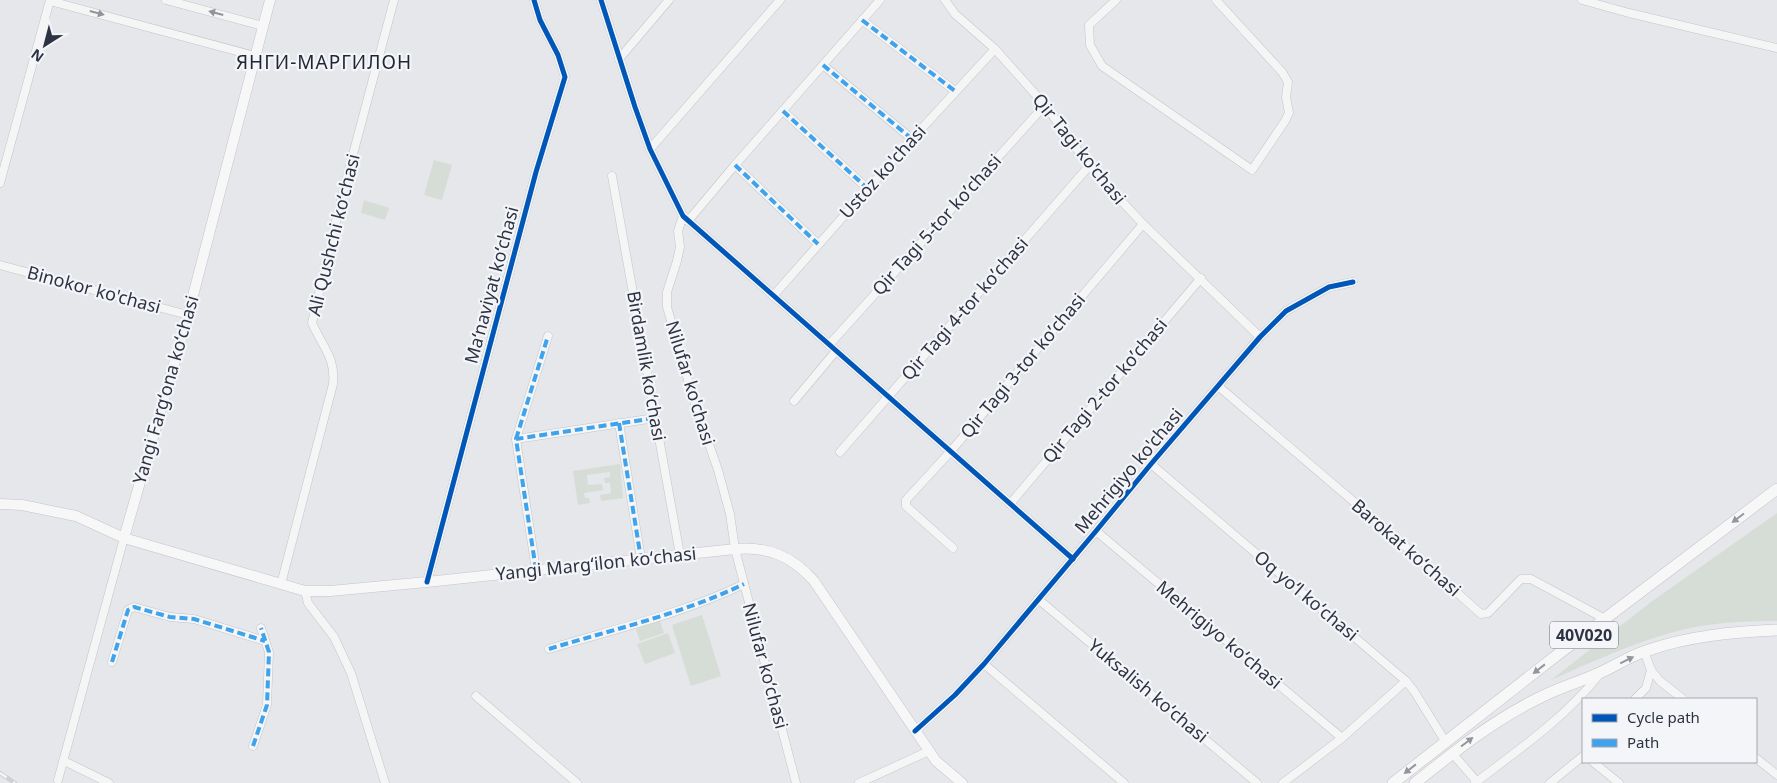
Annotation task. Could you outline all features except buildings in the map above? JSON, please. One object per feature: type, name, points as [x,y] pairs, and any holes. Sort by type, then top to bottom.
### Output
[{"type":"main road","name":"Yangi Fargʻona koʻchasi","points":[[124,538],[188,315],[270,0]]},
{"type":"main road","name":"40V020","points":[[1392,783],[1777,489]]},
{"type":"main road","name":"Yangi Margʻilon koʻchasi","points":[[0,504],[22,505],[76,516],[124,538],[305,590],[330,591],[427,582],[735,549],[758,548],[780,554],[807,574],[936,761],[962,783]]},
{"type":"main road","name":"40V020","points":[[1415,783],[1452,753],[1496,722],[1541,697],[1600,673],[1644,651],[1702,637],[1737,632],[1777,630]]},
{"type":"street","points":[[0,183],[50,0],[255,56]]},
{"type":"street","points":[[166,0],[263,26]]},
{"type":"street","name":"Ali Qushchi koʻchasi","points":[[281,584],[333,384],[334,371],[330,357],[312,323],[341,201],[394,0]]},
{"type":"street","name":"Maʻnaviyat koʻchasi","points":[[427,582],[536,172],[565,77],[558,55],[540,20],[533,0]]},
{"type":"street","points":[[602,0],[619,59],[650,149],[686,219],[1073,559]]},
{"type":"street","points":[[619,59],[670,0]]},
{"type":"street","points":[[650,149],[780,0]]},
{"type":"street","points":[[686,219],[880,0]]},
{"type":"street","name":"Qir Tagi ko'chasi","points":[[945,0],[955,14],[995,50],[1045,105],[1089,166],[1143,224],[1260,337]]},
{"type":"street","points":[[1116,0],[1089,25],[1090,45],[1102,66],[1252,170],[1286,121],[1289,113],[1286,96],[1288,82],[1282,72],[1216,0]]},
{"type":"street","points":[[1582,0],[1777,48]]},
{"type":"street","points":[[862,20],[955,91]]},
{"type":"street","name":"Ustoz ko'chasi","points":[[773,296],[955,91],[995,50]]},
{"type":"street","points":[[823,66],[912,139]]},
{"type":"street","name":"Qir Tagi 5-tor koʼchasi","points":[[794,401],[832,348],[1045,105]]},
{"type":"street","points":[[783,111],[868,190]]},
{"type":"street","points":[[735,164],[818,244]]},
{"type":"street","name":"Qir Tagi 4-tor koʼchasi","points":[[840,452],[1089,166]]},
{"type":"street","name":"Birdamlik koʻchasi","points":[[612,176],[680,555]]},
{"type":"street","name":"Nilufar ko'chasi","points":[[686,219],[678,231],[680,246],[667,292],[667,307],[695,404],[718,470],[730,514],[735,549]]},
{"type":"street","name":"Qir Tagi 3-tor koʼchasi","points":[[953,548],[906,506],[906,500],[951,451],[1143,224]]},
{"type":"street","name":"Binokor ko'chasi","points":[[0,265],[188,315]]},
{"type":"street","name":"Qir Tagi 2-tor koʼchasi","points":[[1010,504],[1201,278]]},
{"type":"street","name":"Mehrigiyo ko'chasi","points":[[916,731],[955,695],[984,664],[1260,337],[1286,312],[1328,287],[1352,282]]},
{"type":"street","points":[[536,570],[516,439],[548,336]]},
{"type":"street","name":"Barokat koʻchasi","points":[[1218,386],[1387,530],[1481,614],[1488,612],[1522,579],[1531,579],[1605,619]]},
{"type":"street","points":[[516,439],[655,418]]},
{"type":"street","points":[[619,423],[641,559]]},
{"type":"street","name":"Oq yoʻl koʻchasi","points":[[1151,464],[1406,682],[1414,691],[1445,741]]},
{"type":"street","name":"Mehrigiyo koʻchasi","points":[[1096,531],[1342,738]]},
{"type":"street","name":"Yangi Fargʻona koʻchasi","points":[[58,780],[124,538]]},
{"type":"street","name":"Nilufar koʻchasi","points":[[735,549],[796,783]]},
{"type":"street","points":[[549,649],[679,610],[722,595],[744,584]]},
{"type":"street","points":[[305,590],[308,602],[334,637],[351,673],[385,783]]},
{"type":"street","name":"Yuksalish koʻchasi","points":[[1038,599],[1257,783]]},
{"type":"street","points":[[112,662],[128,610],[134,606],[170,617],[194,619],[266,641]]},
{"type":"street","points":[[253,746],[267,705],[269,652],[261,628]]},
{"type":"street","points":[[1644,651],[1651,670],[1660,681],[1682,698]]},
{"type":"street","points":[[984,664],[1124,783]]},
{"type":"street","points":[[1636,698],[1646,688],[1651,670]]},
{"type":"street","points":[[1452,753],[1476,783],[1554,722],[1584,693],[1600,673]]},
{"type":"street","points":[[1283,783],[1342,738],[1406,682]]},
{"type":"street","points":[[476,696],[577,783]]},
{"type":"street","points":[[859,783],[929,751]]},
{"type":"street","points":[[1550,783],[1582,757]]},
{"type":"street","points":[[1757,759],[1777,776]]},
{"type":"street","points":[[64,761],[109,783]]},
{"type":"street","points":[[1594,763],[1619,783]]},
{"type":"shaded area","points":[[434,160],[452,165],[442,200],[424,195]]},
{"type":"shaded area","points":[[364,200],[389,208],[385,220],[361,213]]},
{"type":"shaded area","points":[[620,464],[623,498],[601,501],[600,495],[611,493],[610,483],[605,483],[604,478],[610,477],[610,472],[587,475],[588,485],[602,484],[603,490],[584,493],[585,498],[589,498],[590,503],[578,505],[573,471]]},
{"type":"shaded area","points":[[1777,513],[1777,621],[1722,623],[1690,628],[1654,638],[1619,651],[1551,680],[1651,602]]},
{"type":"shaded area","points":[[702,615],[721,676],[691,686],[672,625]]},
{"type":"shaded area","points":[[660,621],[664,633],[640,641],[636,629]]},
{"type":"shaded area","points":[[668,633],[675,653],[645,664],[637,644]]},
{"type":"railway","points":[[0,773],[15,783]]},
{"type":"marked path","points":[[862,20],[955,91]]},
{"type":"marked path","points":[[823,65],[912,139]]},
{"type":"marked path","points":[[783,111],[868,189]]},
{"type":"marked path","points":[[735,165],[818,244]]},
{"type":"marked path","points":[[516,439],[548,336]]},
{"type":"marked path","points":[[536,570],[516,439],[655,418]]},
{"type":"marked path","points":[[619,423],[641,559]]},
{"type":"marked path","points":[[549,649],[697,604],[744,584]]},
{"type":"marked path","points":[[112,662],[128,610],[134,607],[170,617],[194,619],[265,641]]},
{"type":"marked path","points":[[253,746],[267,705],[269,652],[261,628]]},
{"type":"cycle path","points":[[427,582],[536,172],[565,77],[558,55],[540,20],[534,0]]},
{"type":"cycle path","points":[[601,0],[650,149],[683,216],[1073,559]]},
{"type":"cycle path","points":[[915,731],[955,695],[984,664],[1260,337],[1286,311],[1329,287],[1353,282]]},
{"type":"district","name":"ЯНГИ-МАРГИЛОН","points":[[324,62]]}]
